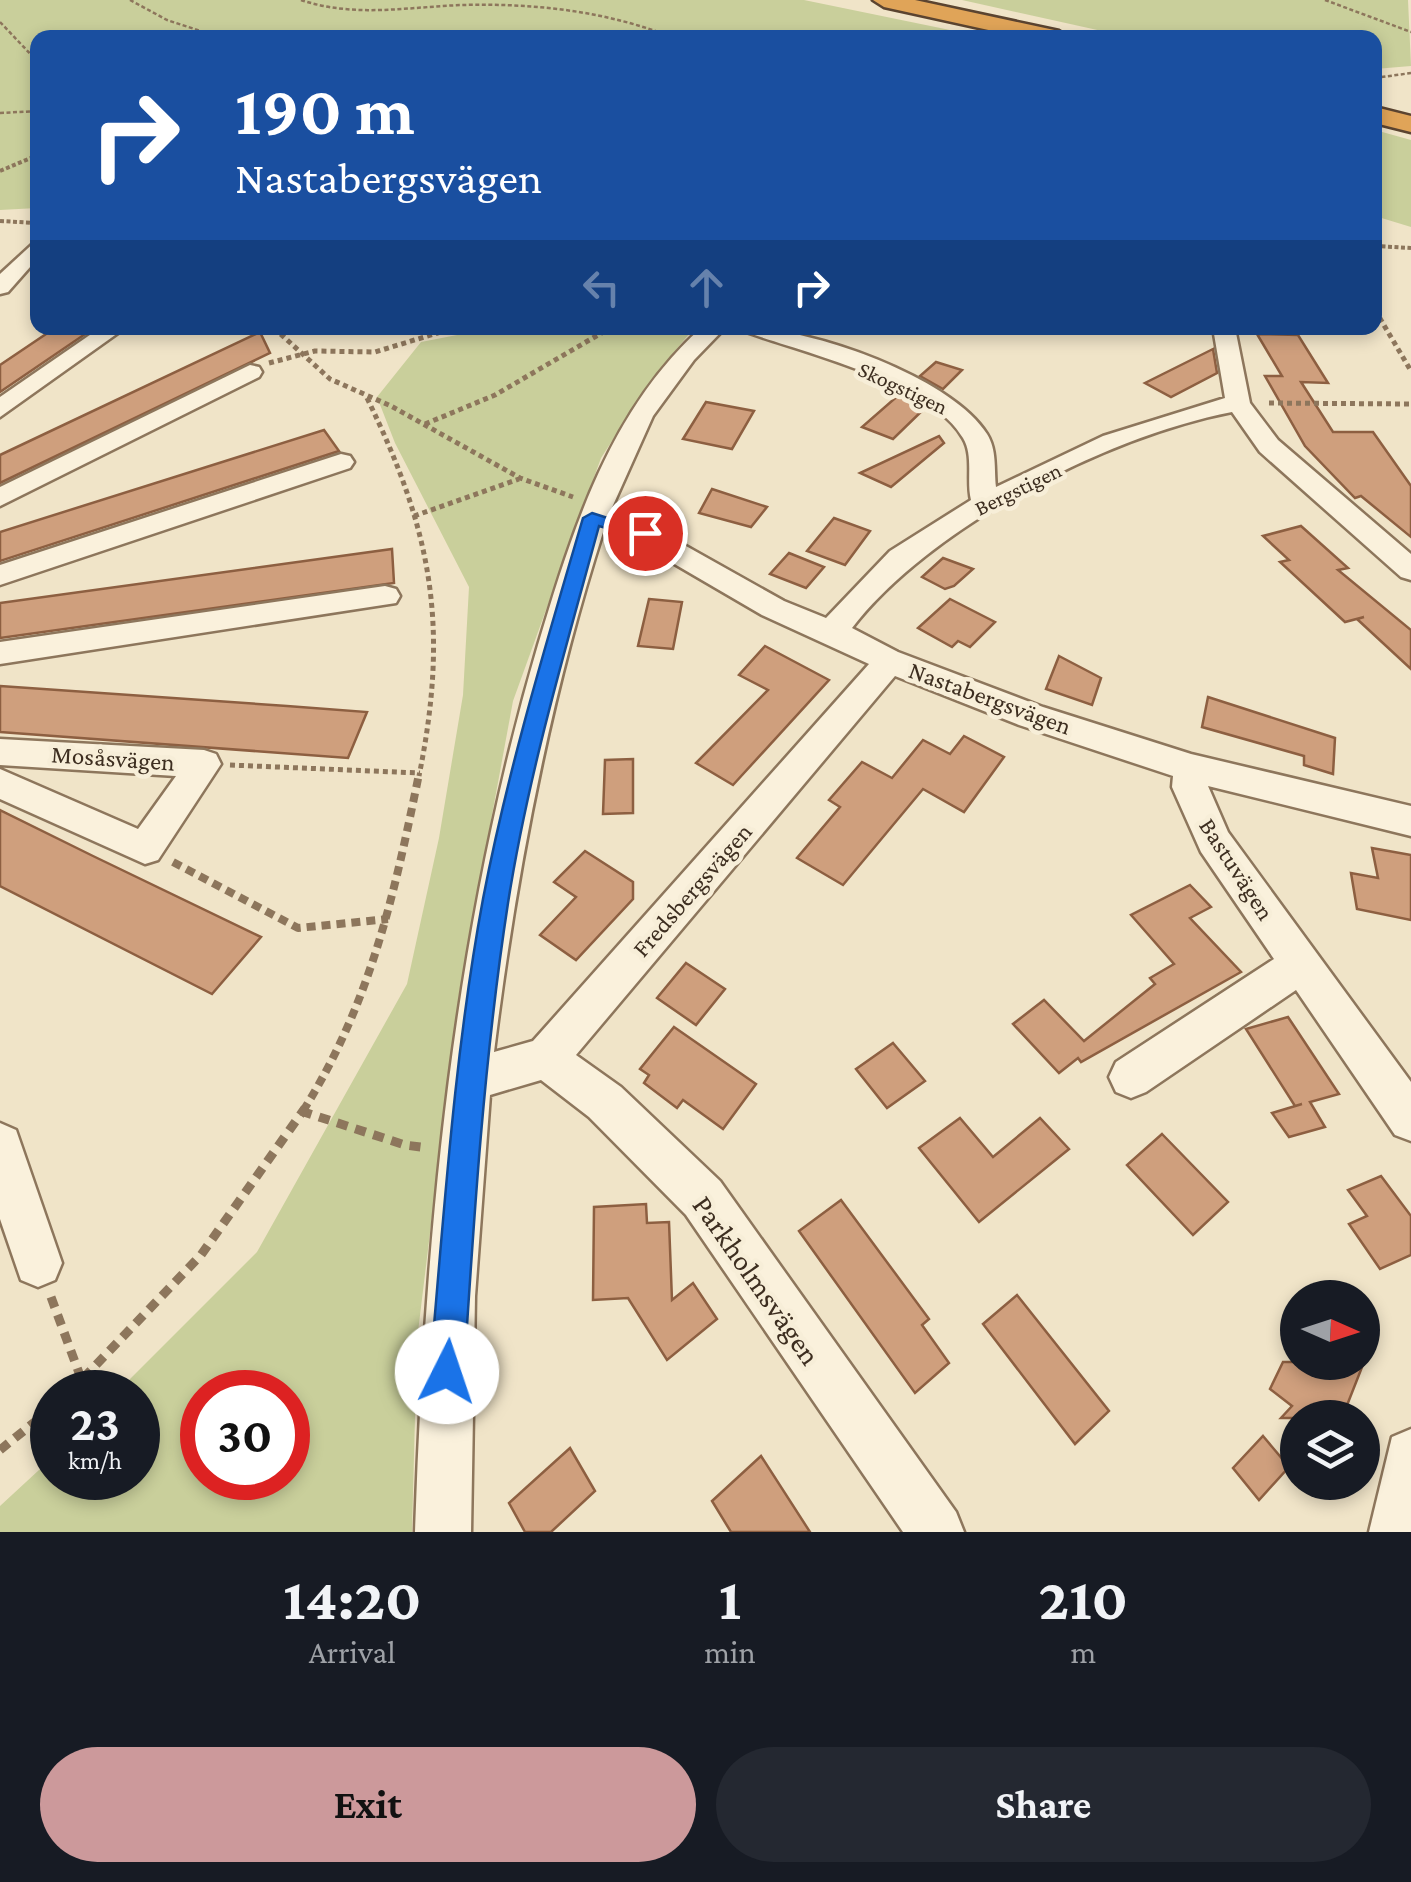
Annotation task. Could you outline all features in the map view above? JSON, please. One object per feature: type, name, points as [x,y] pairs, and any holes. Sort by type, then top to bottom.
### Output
[{"type":"highway","points":[[884,0],[1042,30]]},
{"type":"highway","points":[[928,0],[1048,30]]},
{"type":"highway","points":[[1382,105],[1411,112]]},
{"type":"highway","points":[[1382,117],[1411,124]]},
{"type":"street","points":[[0,287],[30,254]]},
{"type":"street","points":[[0,409],[104,335]]},
{"type":"street","points":[[443,1532],[444,1410],[470,1080],[490,931],[523,764],[595,512],[626,442],[666,373],[707,335]]},
{"type":"street","name":"Skogstigen","points":[[774,335],[947,404],[977,439],[987,504]]},
{"type":"street","points":[[1225,335],[1238,403],[1293,469],[1411,570]]},
{"type":"street","points":[[0,498],[250,372]]},
{"type":"street","name":"Bergstigen","points":[[832,632],[898,560],[987,504],[1195,410],[1238,403]]},
{"type":"street","points":[[0,574],[341,462]]},
{"type":"street","name":"Nastabergsvägen","points":[[595,512],[645,533],[773,608],[887,660],[1031,716],[1190,768],[1411,821]]},
{"type":"street","points":[[0,653],[384,596]]},
{"type":"street","name":"Fredsbergsvägen","points":[[546,1058],[861,697],[887,660]]},
{"type":"street","name":"Mosåsvägen","points":[[0,752],[204,764]]},
{"type":"street","name":"Mosåsvägen","points":[[0,783],[145,848],[204,764]]},
{"type":"street","name":"Bastuvägen","points":[[1190,768],[1190,788],[1214,841],[1411,1119]]},
{"type":"street","points":[[1131,1077],[1302,963]]},
{"type":"street","points":[[470,1080],[546,1058]]},
{"type":"street","name":"Parkholmsvägen","points":[[546,1058],[605,1102],[703,1198],[936,1532]]},
{"type":"street","points":[[0,1146],[38,1262]]},
{"type":"street","points":[[1396,1532],[1411,1456]]},
{"type":"path","points":[[130,0],[167,20],[198,30]]},
{"type":"path","points":[[301,0],[338,9],[408,11],[467,5],[578,11],[646,30]]},
{"type":"path","points":[[1325,0],[1411,32]]},
{"type":"path","points":[[0,22],[2,31],[30,55]]},
{"type":"path","points":[[1382,77],[1411,73]]},
{"type":"path","points":[[0,113],[30,111]]},
{"type":"path","points":[[0,171],[30,158]]},
{"type":"path","points":[[0,222],[30,223]]},
{"type":"path","points":[[1382,246],[1411,248]]},
{"type":"path","points":[[1382,322],[1411,370]]},
{"type":"path","points":[[281,335],[330,379],[520,478],[595,512]]},
{"type":"path","points":[[299,353],[375,352],[431,335]]},
{"type":"path","points":[[424,425],[509,388],[598,335]]},
{"type":"path","points":[[94,1370],[149,1317],[193,1266],[300,1110],[347,1030],[390,919],[420,773],[438,656],[427,556],[367,398]]},
{"type":"path","points":[[1238,403],[1411,404]]},
{"type":"path","points":[[414,516],[520,478]]},
{"type":"path","points":[[204,764],[420,773]]},
{"type":"path","points":[[145,848],[298,928],[390,919]]},
{"type":"path","points":[[300,1110],[405,1145],[464,1148]]},
{"type":"path","points":[[38,1262],[78,1370]]},
{"type":"path","points":[[0,1450],[30,1426]]},
{"type":"green space","points":[[0,0],[804,0],[950,30],[30,30],[30,208],[0,210]]},
{"type":"green space","points":[[962,0],[1408,0],[1411,66],[1382,68],[1382,30],[1097,30]]},
{"type":"green space","points":[[1382,132],[1411,140],[1411,227],[1382,218]]},
{"type":"green space","points":[[457,335],[688,335],[652,379],[601,458],[513,701],[459,994],[417,1340],[412,1532],[0,1532],[0,1506],[30,1478],[30,1500],[160,1500],[160,1370],[139,1370],[257,1252],[407,984],[439,838],[463,695],[469,587],[395,443],[377,397],[421,342]]},
{"type":"building","points":[[45,335],[84,335],[0,392],[0,365]]},
{"type":"building","points":[[254,335],[261,335],[270,353],[0,483],[0,455]]},
{"type":"building","points":[[1258,335],[1298,335],[1328,383],[1301,382],[1333,432],[1373,432],[1411,486],[1411,537],[1361,496],[1355,498],[1305,446],[1265,376],[1282,376]]},
{"type":"building","points":[[1213,349],[1217,373],[1171,397],[1145,383]]},
{"type":"building","points":[[936,362],[962,370],[943,389],[920,376]]},
{"type":"building","points":[[901,393],[926,407],[893,439],[862,427]]},
{"type":"building","points":[[706,402],[754,411],[732,449],[683,439]]},
{"type":"building","points":[[324,430],[339,451],[0,561],[0,532]]},
{"type":"building","points":[[939,436],[944,443],[891,487],[860,473]]},
{"type":"building","points":[[712,489],[767,507],[751,527],[699,513]]},
{"type":"building","points":[[834,518],[870,531],[845,565],[807,551]]},
{"type":"building","points":[[1301,526],[1348,568],[1338,570],[1411,630],[1411,669],[1357,619],[1364,617],[1345,622],[1280,562],[1289,560],[1263,536]]},
{"type":"building","points":[[392,549],[394,583],[0,638],[0,603]]},
{"type":"building","points":[[789,553],[824,567],[806,588],[770,574]]},
{"type":"building","points":[[943,558],[973,569],[945,589],[922,577]]},
{"type":"building","points":[[649,599],[682,602],[673,649],[638,646]]},
{"type":"building","points":[[950,599],[995,622],[970,647],[958,641],[952,647],[918,628]]},
{"type":"building","points":[[765,646],[829,680],[733,785],[696,763],[768,690],[739,675]]},
{"type":"building","points":[[1059,656],[1101,678],[1092,705],[1046,689]]},
{"type":"building","points":[[0,686],[367,712],[348,758],[0,732]]},
{"type":"building","points":[[1208,697],[1335,738],[1333,774],[1304,765],[1304,756],[1202,727]]},
{"type":"building","points":[[964,736],[1004,757],[964,812],[923,789],[843,885],[797,858],[840,807],[829,800],[862,762],[892,778],[923,740],[950,754]]},
{"type":"building","points":[[633,759],[633,813],[603,814],[605,760]]},
{"type":"building","points":[[0,810],[261,937],[212,994],[0,886]]},
{"type":"building","points":[[1372,848],[1411,855],[1411,920],[1357,909],[1351,873],[1378,878]]},
{"type":"building","points":[[585,851],[633,882],[633,899],[576,960],[540,935],[576,897],[554,882]]},
{"type":"building","points":[[1190,885],[1211,907],[1190,918],[1241,972],[1081,1062],[1078,1058],[1059,1073],[1013,1024],[1044,1000],[1084,1041],[1155,984],[1150,978],[1174,964],[1131,915]]},
{"type":"building","points":[[686,963],[725,989],[696,1025],[657,998]]},
{"type":"building","points":[[1288,1017],[1339,1094],[1310,1102],[1325,1127],[1289,1137],[1272,1113],[1302,1104],[1295,1106],[1246,1029]]},
{"type":"building","points":[[674,1027],[756,1084],[723,1129],[683,1100],[677,1108],[644,1083],[649,1075],[640,1069]]},
{"type":"building","points":[[893,1043],[925,1081],[887,1108],[856,1069]]},
{"type":"building","points":[[960,1118],[993,1157],[1040,1118],[1069,1149],[979,1222],[919,1148]]},
{"type":"building","points":[[1162,1134],[1228,1202],[1193,1235],[1127,1165]]},
{"type":"building","points":[[1381,1176],[1411,1216],[1411,1255],[1380,1269],[1349,1224],[1367,1216],[1348,1190]]},
{"type":"building","points":[[841,1200],[929,1319],[922,1325],[949,1363],[915,1393],[799,1231]]},
{"type":"building","points":[[646,1204],[647,1223],[669,1222],[672,1300],[693,1283],[717,1319],[667,1360],[628,1298],[593,1300],[594,1207]]},
{"type":"building","points":[[1017,1295],[1109,1411],[1075,1444],[983,1324]]},
{"type":"building","points":[[1280,1368],[1280,1380],[1357,1380],[1349,1400],[1284,1400],[1270,1389]]},
{"type":"building","points":[[1263,1436],[1280,1456],[1280,1477],[1259,1500],[1233,1468]]},
{"type":"building","points":[[570,1448],[595,1491],[551,1532],[525,1532],[509,1503]]},
{"type":"building","points":[[761,1456],[810,1532],[731,1532],[712,1501]]},
{"type":"route","points":[[447,1372],[470,1080],[496,901],[523,764],[555,638],[592,518],[626,524],[645,533]]}]
